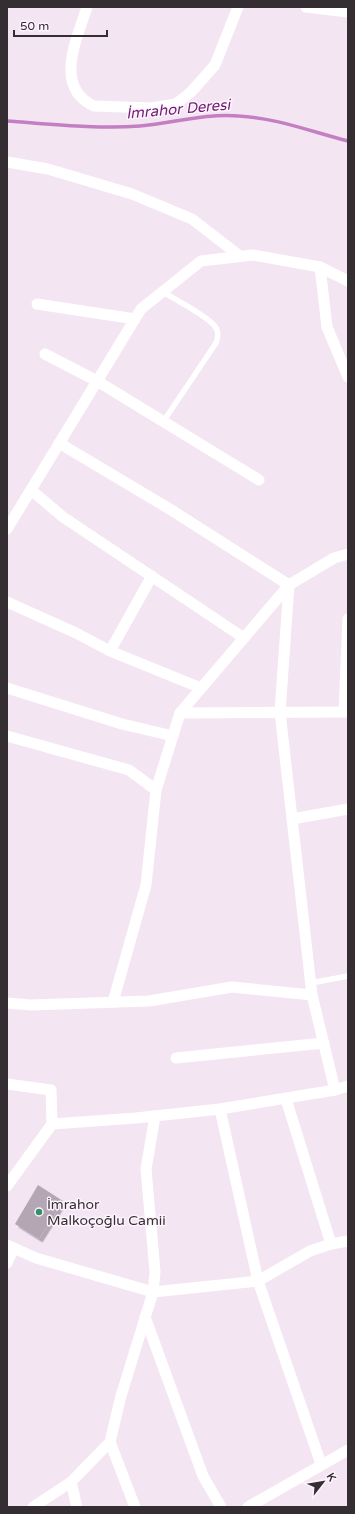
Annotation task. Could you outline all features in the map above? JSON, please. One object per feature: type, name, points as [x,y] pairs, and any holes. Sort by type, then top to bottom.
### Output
[{"type":"street","points":[[87,7],[72,55],[70,73],[73,86],[78,95],[86,102],[94,106],[150,108],[176,104],[191,92],[215,64],[238,7]]},
{"type":"street","points":[[306,7],[348,12]]},
{"type":"street","points":[[7,162],[48,169],[132,194],[192,219],[240,256]]},
{"type":"street","points":[[7,529],[141,309],[201,261],[253,255],[320,267],[348,281]]},
{"type":"street","points":[[320,267],[326,327],[348,377]]},
{"type":"street","points":[[37,304],[135,318]]},
{"type":"street","points":[[45,354],[97,381],[259,480]]},
{"type":"street","points":[[59,443],[173,511],[289,585]]},
{"type":"street","points":[[31,490],[64,517],[244,638]]},
{"type":"street","points":[[113,1002],[146,885],[156,790],[180,713],[289,585],[334,558],[348,554]]},
{"type":"street","points":[[110,652],[152,576]]},
{"type":"street","points":[[289,585],[280,712],[312,995],[335,1090]]},
{"type":"street","points":[[7,602],[76,633],[110,652],[201,688]]},
{"type":"street","points":[[180,713],[346,712],[348,619]]},
{"type":"street","points":[[7,688],[122,724],[173,736]]},
{"type":"street","points":[[7,736],[129,770],[156,790]]},
{"type":"street","points":[[292,819],[348,809]]},
{"type":"street","points":[[7,1003],[31,1005],[149,1001],[232,987],[312,995]]},
{"type":"street","points":[[176,1058],[324,1043]]},
{"type":"street","points":[[7,1084],[51,1090],[52,1124],[7,1186]]},
{"type":"street","points":[[52,1124],[220,1109],[286,1099],[335,1090],[348,1086]]},
{"type":"street","points":[[286,1099],[331,1244]]},
{"type":"street","points":[[220,1109],[258,1281],[321,1464]]},
{"type":"street","points":[[33,1507],[71,1482],[110,1442],[121,1396],[153,1292],[155,1272],[146,1170],[155,1116]]},
{"type":"street","points":[[7,1263],[11,1247],[36,1258],[153,1292],[258,1281],[310,1251],[331,1244],[348,1241]]},
{"type":"street","points":[[145,1317],[203,1476],[221,1507]]},
{"type":"street","points":[[110,1442],[135,1507]]},
{"type":"street","points":[[248,1507],[321,1464],[348,1450]]},
{"type":"street","points":[[71,1482],[77,1507]]},
{"type":"lane","points":[[162,291],[210,321],[217,329],[218,334],[216,343],[163,422]]},
{"type":"lane","points":[[311,983],[348,976]]},
{"type":"building","name":"İmrahor Malkoçoğlu Camii","points":[[38,1185],[63,1201],[39,1239],[15,1224]]},
{"type":"waterway","name":"İmrahor Deresi","points":[[7,121],[74,126],[123,127],[153,125],[226,115],[267,119],[348,141]]},
{"type":"place","name":"İmrahor Malkoçoğlu Camii","points":[[39,1212]]}]
